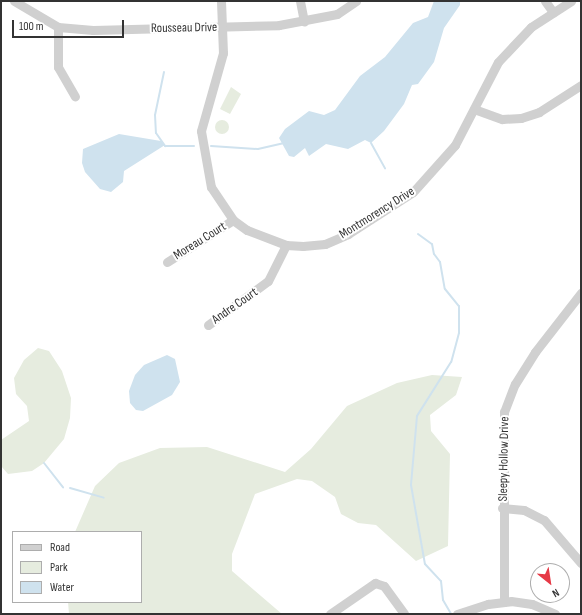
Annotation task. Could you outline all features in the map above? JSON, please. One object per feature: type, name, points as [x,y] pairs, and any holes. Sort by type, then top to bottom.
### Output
[{"type":"street","name":"Rousseau Drive","points":[[14,1],[58,26],[92,30],[224,28],[304,22],[337,14],[356,1]]},
{"type":"street","name":"Montmorency Drive","points":[[221,1],[224,28],[220,69],[205,110],[201,137],[211,187],[233,220],[247,230],[286,245],[325,244],[348,234],[395,205],[431,175],[455,145],[498,62],[522,36],[553,12],[571,1]]},
{"type":"street","points":[[300,1],[304,22]]},
{"type":"street","points":[[545,1],[553,12]]},
{"type":"street","points":[[58,26],[58,67],[74,97]]},
{"type":"street","points":[[474,109],[502,119],[521,118],[539,112],[581,85]]},
{"type":"street","name":"Moreau Court","points":[[167,262],[233,220]]},
{"type":"street","name":"Andre Court","points":[[208,325],[268,281],[286,245]]},
{"type":"street","name":"Sleepy Hollow Drive","points":[[504,602],[502,508],[503,430],[508,398],[539,346],[581,293]]},
{"type":"street","points":[[502,508],[524,510],[544,520],[581,563]]},
{"type":"street","points":[[330,614],[375,583],[384,586],[404,614]]},
{"type":"street","points":[[457,614],[504,602],[532,604],[555,614]]},
{"type":"green space","points":[[231,87],[241,94],[230,114],[220,109]]},
{"type":"green space","points":[[222,120],[227,122],[229,127],[227,132],[222,134],[217,132],[215,127],[217,122]]},
{"type":"green space","points":[[38,348],[49,351],[62,371],[71,398],[70,418],[64,439],[44,463],[32,471],[8,474],[1,466],[1,440],[29,421],[27,406],[16,394],[14,378],[24,360]]},
{"type":"green space","points":[[432,375],[462,377],[456,395],[430,415],[431,431],[450,454],[448,546],[416,561],[376,525],[358,523],[341,514],[335,497],[312,481],[297,479],[255,494],[232,554],[232,571],[282,614],[69,614],[68,603],[142,603],[142,531],[75,531],[95,486],[119,463],[160,448],[207,447],[285,472],[311,449],[347,406],[397,383]]},
{"type":"water","points":[[434,1],[460,1],[460,5],[444,28],[434,62],[418,84],[412,85],[404,104],[384,131],[371,143],[365,140],[348,149],[326,144],[309,156],[305,148],[294,157],[289,156],[279,138],[285,129],[309,111],[324,115],[335,110],[360,76],[385,57],[413,23],[428,17]]},
{"type":"water","points":[[119,134],[161,141],[165,145],[124,171],[123,182],[111,192],[100,189],[85,172],[82,163],[83,149]]},
{"type":"water","points":[[167,355],[175,359],[180,382],[172,395],[143,411],[136,410],[130,403],[129,391],[135,375],[144,365]]},
{"type":"waterway","points":[[164,72],[155,115],[156,133],[165,146],[194,146]]},
{"type":"waterway","points":[[211,146],[258,149],[285,143]]},
{"type":"waterway","points":[[371,143],[385,168]]},
{"type":"waterway","points":[[418,234],[432,244],[434,254],[440,262],[445,289],[459,306],[459,333],[451,362],[417,416],[411,485],[425,564],[441,581],[443,600],[451,614]]},
{"type":"waterway","points":[[44,463],[63,487]]},
{"type":"waterway","points":[[70,488],[104,498]]}]
